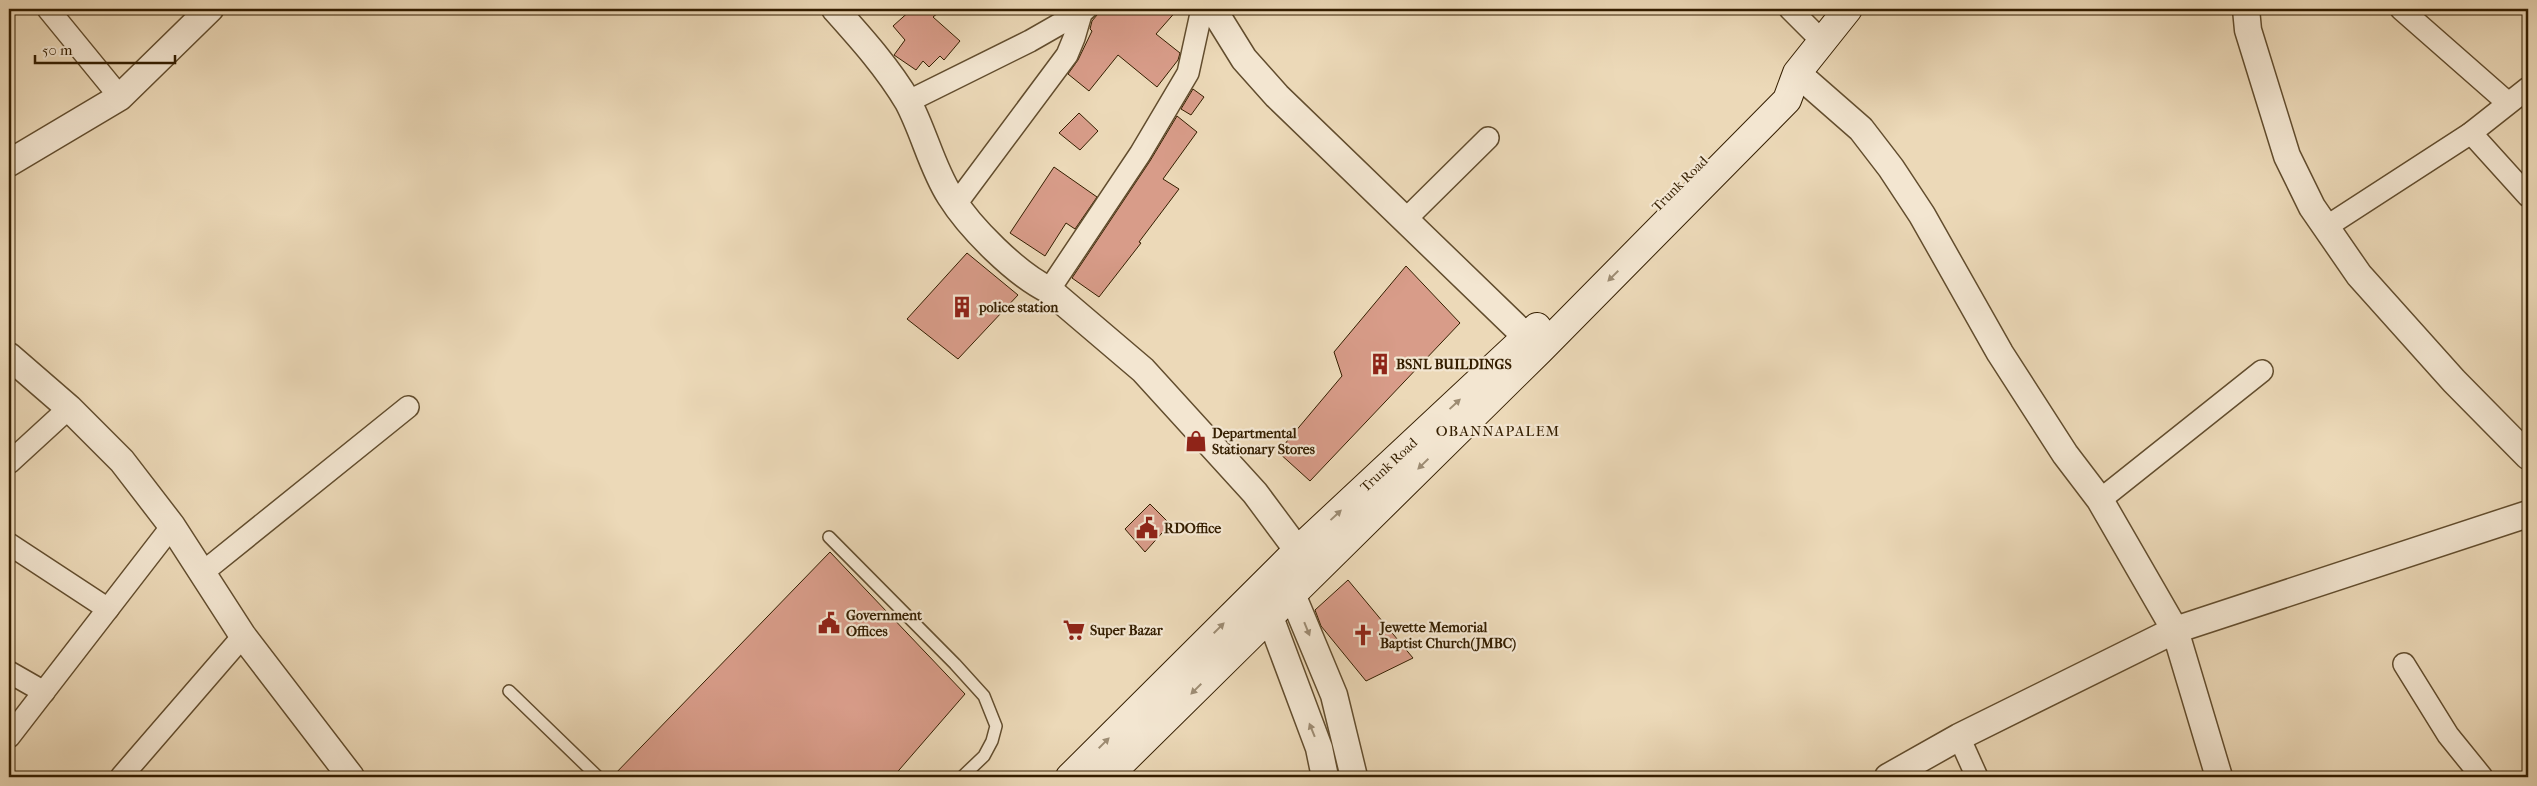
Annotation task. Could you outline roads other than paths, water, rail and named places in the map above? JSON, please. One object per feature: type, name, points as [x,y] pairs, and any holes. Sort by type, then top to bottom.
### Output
[{"type":"main road","name":"Trunk Road","points":[[1070,777],[1252,595],[1297,564],[1533,344],[1776,89],[1797,73],[1848,9]]},
{"type":"main road","points":[[1106,777],[1270,617],[1293,592],[1297,564]]},
{"type":"street","points":[[48,9],[120,97]]},
{"type":"street","points":[[9,163],[120,97],[210,9]]},
{"type":"street","points":[[835,9],[868,46],[907,102],[950,196],[981,236],[1035,284],[1049,290],[1143,370],[1255,493],[1297,564]]},
{"type":"street","points":[[1049,290],[1140,154],[1188,73],[1202,9]]},
{"type":"street","points":[[1213,9],[1244,59],[1264,81],[1404,221],[1533,344]]},
{"type":"street","points":[[1790,9],[1823,42]]},
{"type":"street","points":[[2246,9],[2248,30],[2287,156],[2312,208],[2359,275],[2454,381],[2528,456]]},
{"type":"street","points":[[2401,9],[2508,104]]},
{"type":"street","points":[[907,102],[1083,11]]},
{"type":"street","points":[[956,204],[1067,55],[1083,11]]},
{"type":"street","points":[[1797,73],[1861,129],[1891,168],[1922,215],[2000,353],[2065,454],[2100,500],[2175,630],[2219,777]]},
{"type":"street","points":[[2326,227],[2471,133],[2528,88]]},
{"type":"street","points":[[2471,133],[2528,196]]},
{"type":"street","points":[[1404,221],[1488,138]]},
{"type":"street","points":[[9,356],[69,408],[122,460],[172,526],[243,636],[351,777]]},
{"type":"street","points":[[2100,500],[2262,371]]},
{"type":"street","points":[[9,463],[69,408]]},
{"type":"street","points":[[202,573],[408,408]]},
{"type":"street","points":[[1888,777],[1959,738],[2175,630],[2526,520]]},
{"type":"street","points":[[9,737],[172,526]]},
{"type":"street","points":[[9,544],[108,609]]},
{"type":"street","points":[[1293,592],[1334,694],[1354,777]]},
{"type":"street","points":[[1252,595],[1270,617],[1319,748],[1325,777]]},
{"type":"street","points":[[121,777],[243,636]]},
{"type":"street","points":[[2404,664],[2448,735],[2482,777]]},
{"type":"street","points":[[9,672],[44,692]]},
{"type":"street","points":[[1959,738],[1978,777]]},
{"type":"lane","points":[[829,537],[955,664],[984,696],[996,726],[992,741],[984,756],[962,777]]},
{"type":"lane","points":[[509,691],[598,777]]},
{"type":"place","name":"police station","points":[[962,307]]},
{"type":"place","name":"BSNL BUILDINGS","points":[[1380,364]]},
{"type":"place","name":"Departmental Stationary Stores","points":[[1196,441]]},
{"type":"place","name":"RDOffice","points":[[1147,528]]},
{"type":"place","name":"Government Offices","points":[[829,623]]},
{"type":"place","name":"Super Bazar","points":[[1074,630]]},
{"type":"place","name":"Jewette Memorial Baptist Church(JMBC)","points":[[1363,635]]},
{"type":"district","name":"OBANNAPALEM","points":[[1498,431]]}]
